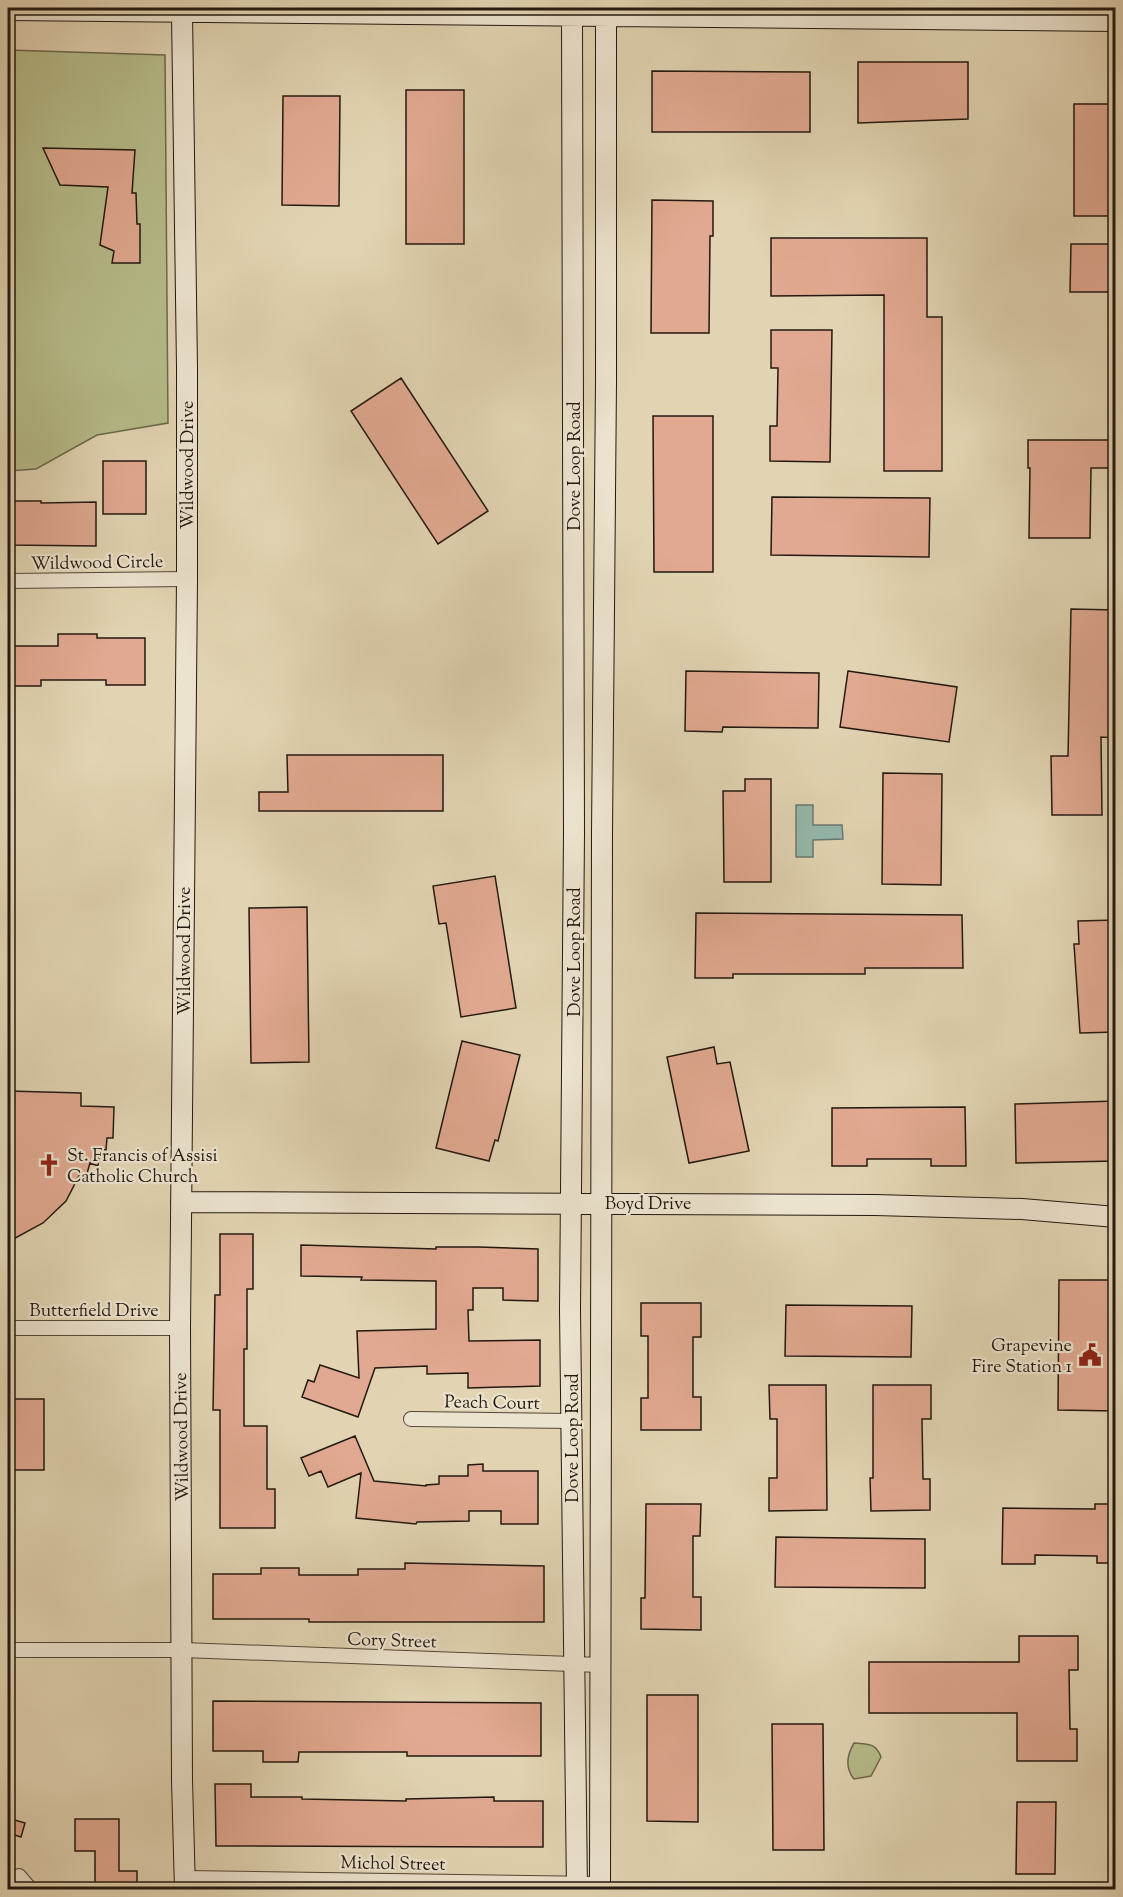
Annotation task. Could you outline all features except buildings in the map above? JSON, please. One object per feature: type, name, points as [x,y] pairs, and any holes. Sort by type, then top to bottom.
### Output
[{"type":"main road","points":[[8,10],[1116,21]]},
{"type":"main road","name":"Wildwood Drive","points":[[182,13],[187,368],[180,1328],[182,1780],[185,1884]]},
{"type":"main road","name":"Dove Loop Road","points":[[572,15],[574,833],[570,1311],[576,1887]]},
{"type":"main road","name":"Dove Loop Road","points":[[600,1887],[606,17]]},
{"type":"main road","points":[[574,379],[606,381]]},
{"type":"main road","points":[[574,833],[602,834]]},
{"type":"main road","name":"Boyd Drive","points":[[181,1202],[602,1202],[1022,1209],[1116,1217]]},
{"type":"street","name":"Wildwood Circle","points":[[8,581],[187,579]]},
{"type":"street","name":"Butterfield Drive","points":[[8,1328],[180,1328]]},
{"type":"street","name":"Peach Court","points":[[411,1419],[572,1421]]},
{"type":"street","name":"Cory Street","points":[[8,1653],[12,1650],[182,1650],[601,1665]]},
{"type":"street","points":[[19,1876],[32,1890]]},
{"type":"street","name":"Michol Street","points":[[185,1884],[600,1887]]},
{"type":"green space","points":[[8,50],[165,55],[168,423],[97,435],[36,469],[8,471]]},
{"type":"green space","points":[[854,1743],[871,1745],[879,1752],[881,1757],[871,1776],[854,1779],[851,1775],[848,1761]]},
{"type":"water","points":[[796,805],[813,805],[813,825],[842,825],[843,839],[813,840],[813,857],[796,857]]},
{"type":"place","name":"St. Francis of Assisi Catholic Church","points":[[49,1165]]},
{"type":"place","name":"Grapevine Fire Station 1","points":[[1090,1355]]}]
